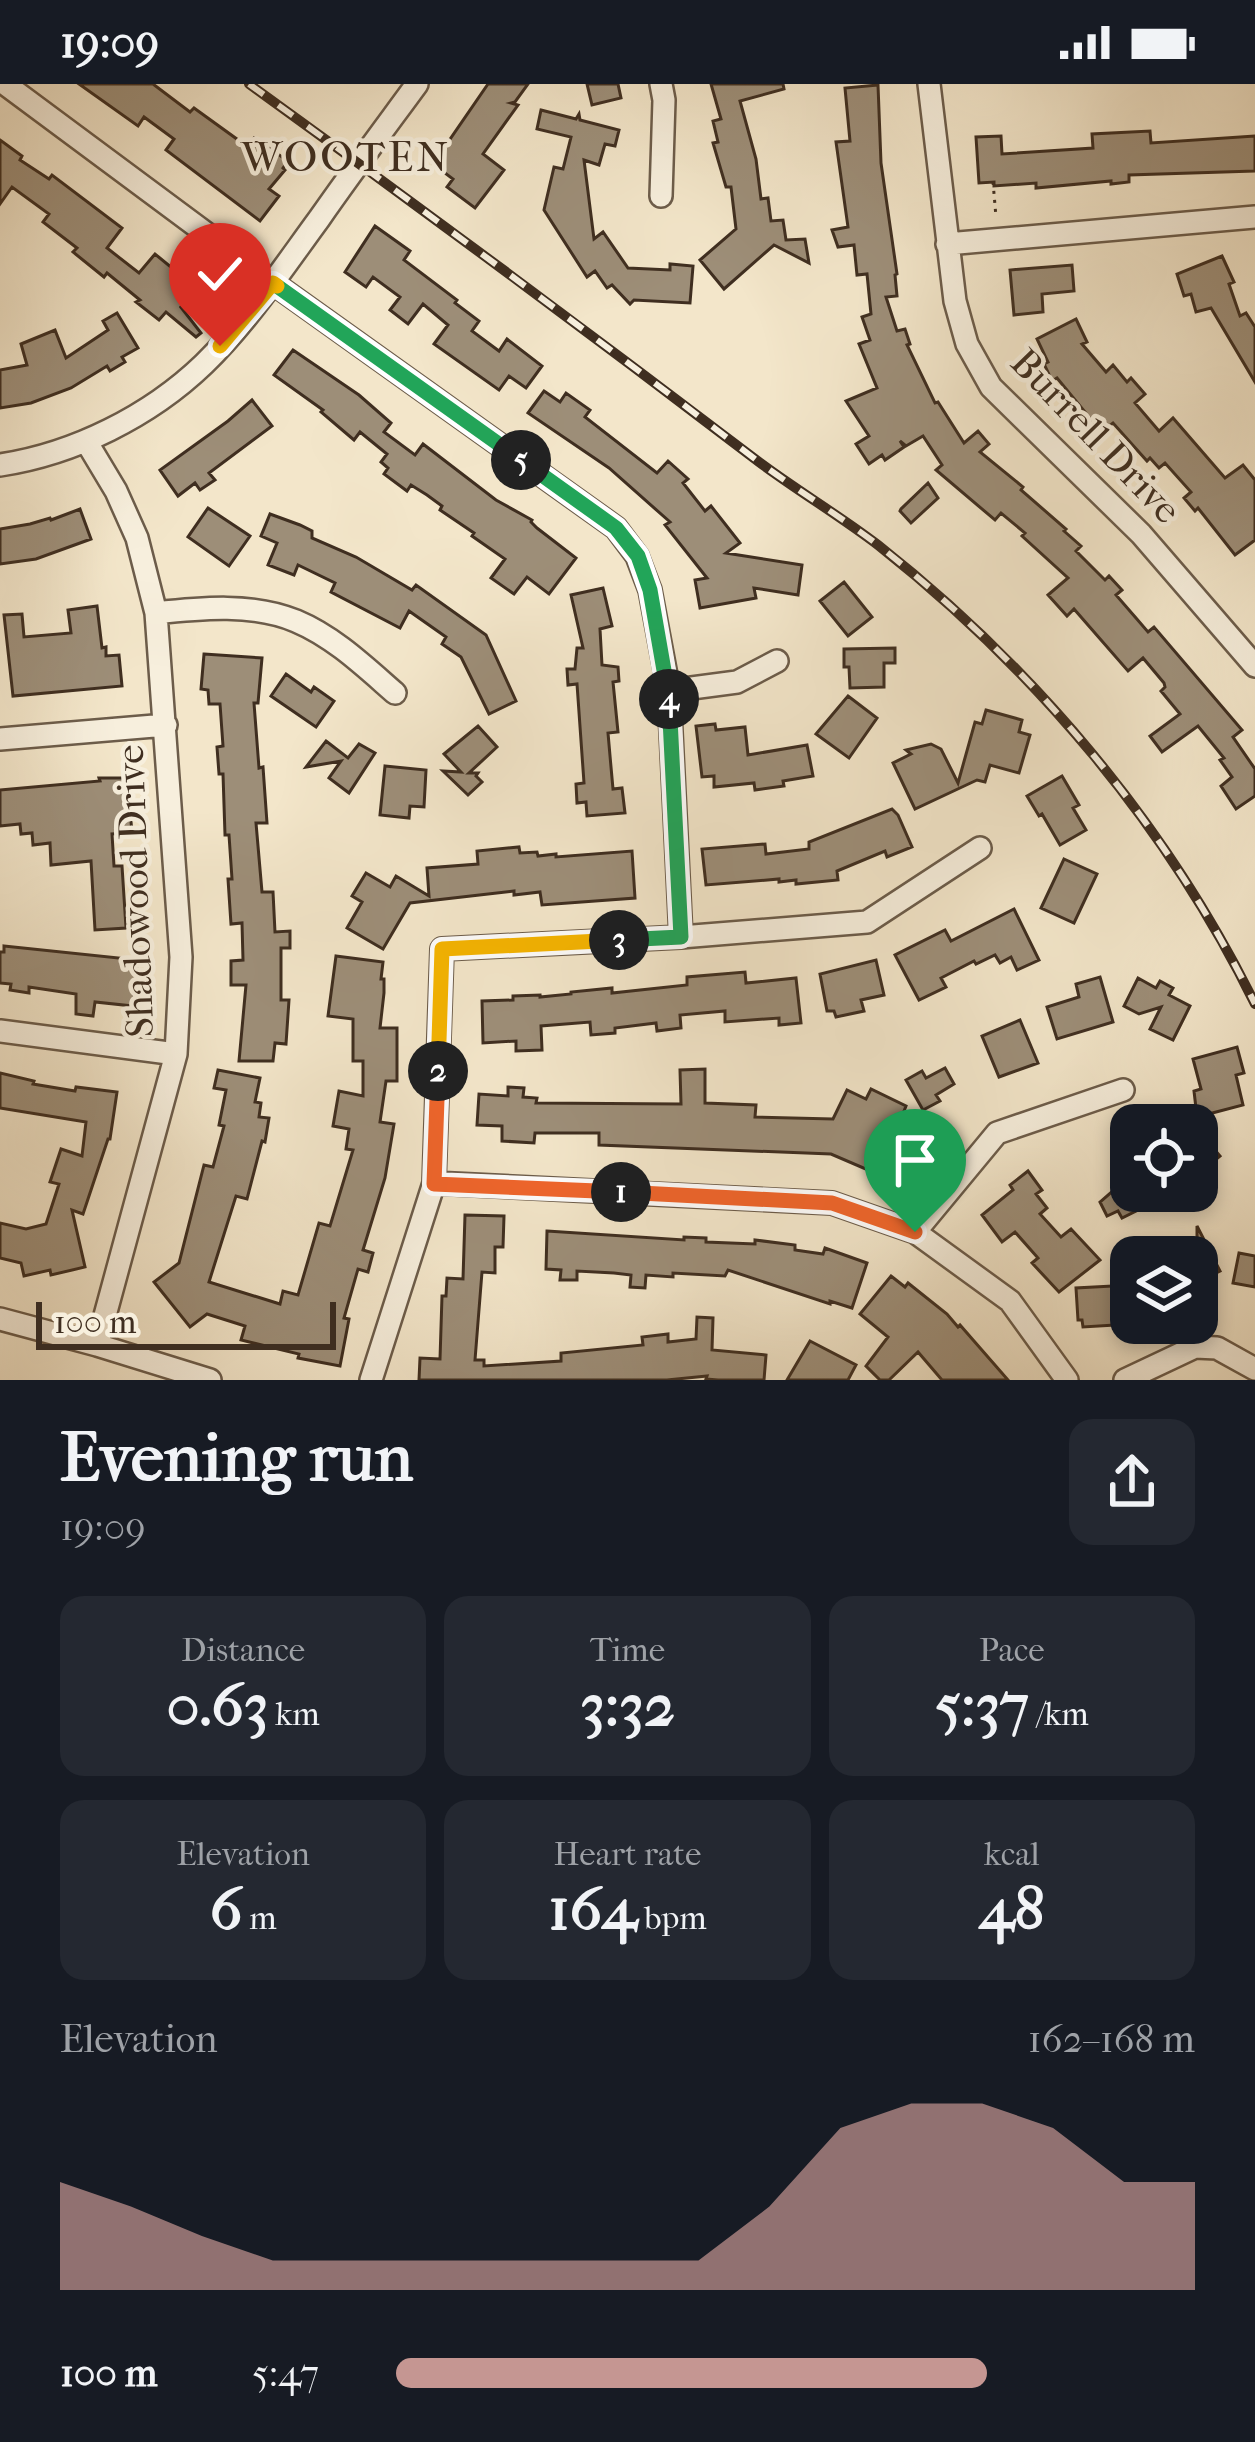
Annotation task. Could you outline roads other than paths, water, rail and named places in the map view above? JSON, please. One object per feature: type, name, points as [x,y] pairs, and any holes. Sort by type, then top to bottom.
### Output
[{"type":"street","points":[[5,84],[616,528],[638,556],[650,590],[669,691],[681,937]]},
{"type":"street","points":[[0,465],[86,441],[171,392],[204,363],[273,283],[417,84]]},
{"type":"street","points":[[661,196],[662,84]]},
{"type":"street","name":"Burrell Drive","points":[[929,84],[955,301],[968,344],[991,387],[1141,534],[1255,666]]},
{"type":"street","points":[[947,244],[1255,217]]},
{"type":"street","name":"Shadowood Drive","points":[[86,441],[116,491],[136,538],[157,613],[182,957],[176,1054],[98,1345]]},
{"type":"street","points":[[157,613],[211,608],[295,620],[341,646],[395,693]]},
{"type":"street","points":[[669,691],[737,682],[777,661]]},
{"type":"street","points":[[0,739],[166,725]]},
{"type":"street","points":[[371,1380],[434,1184],[442,949],[867,922],[980,848]]},
{"type":"street","points":[[0,1031],[176,1054]]},
{"type":"street","points":[[915,1232],[997,1133],[1123,1090]]},
{"type":"street","points":[[434,1184],[832,1203],[915,1232],[1010,1301],[1067,1380]]},
{"type":"street","points":[[0,1319],[210,1380]]},
{"type":"street","points":[[1125,1380],[1195,1347],[1217,1348],[1255,1369]]},
{"type":"railway","points":[[249,84],[759,462],[864,534],[936,593],[1043,698],[1138,813],[1181,874],[1255,1004]]},
{"type":"district","name":"WOOTEN","points":[[346,157]]}]
